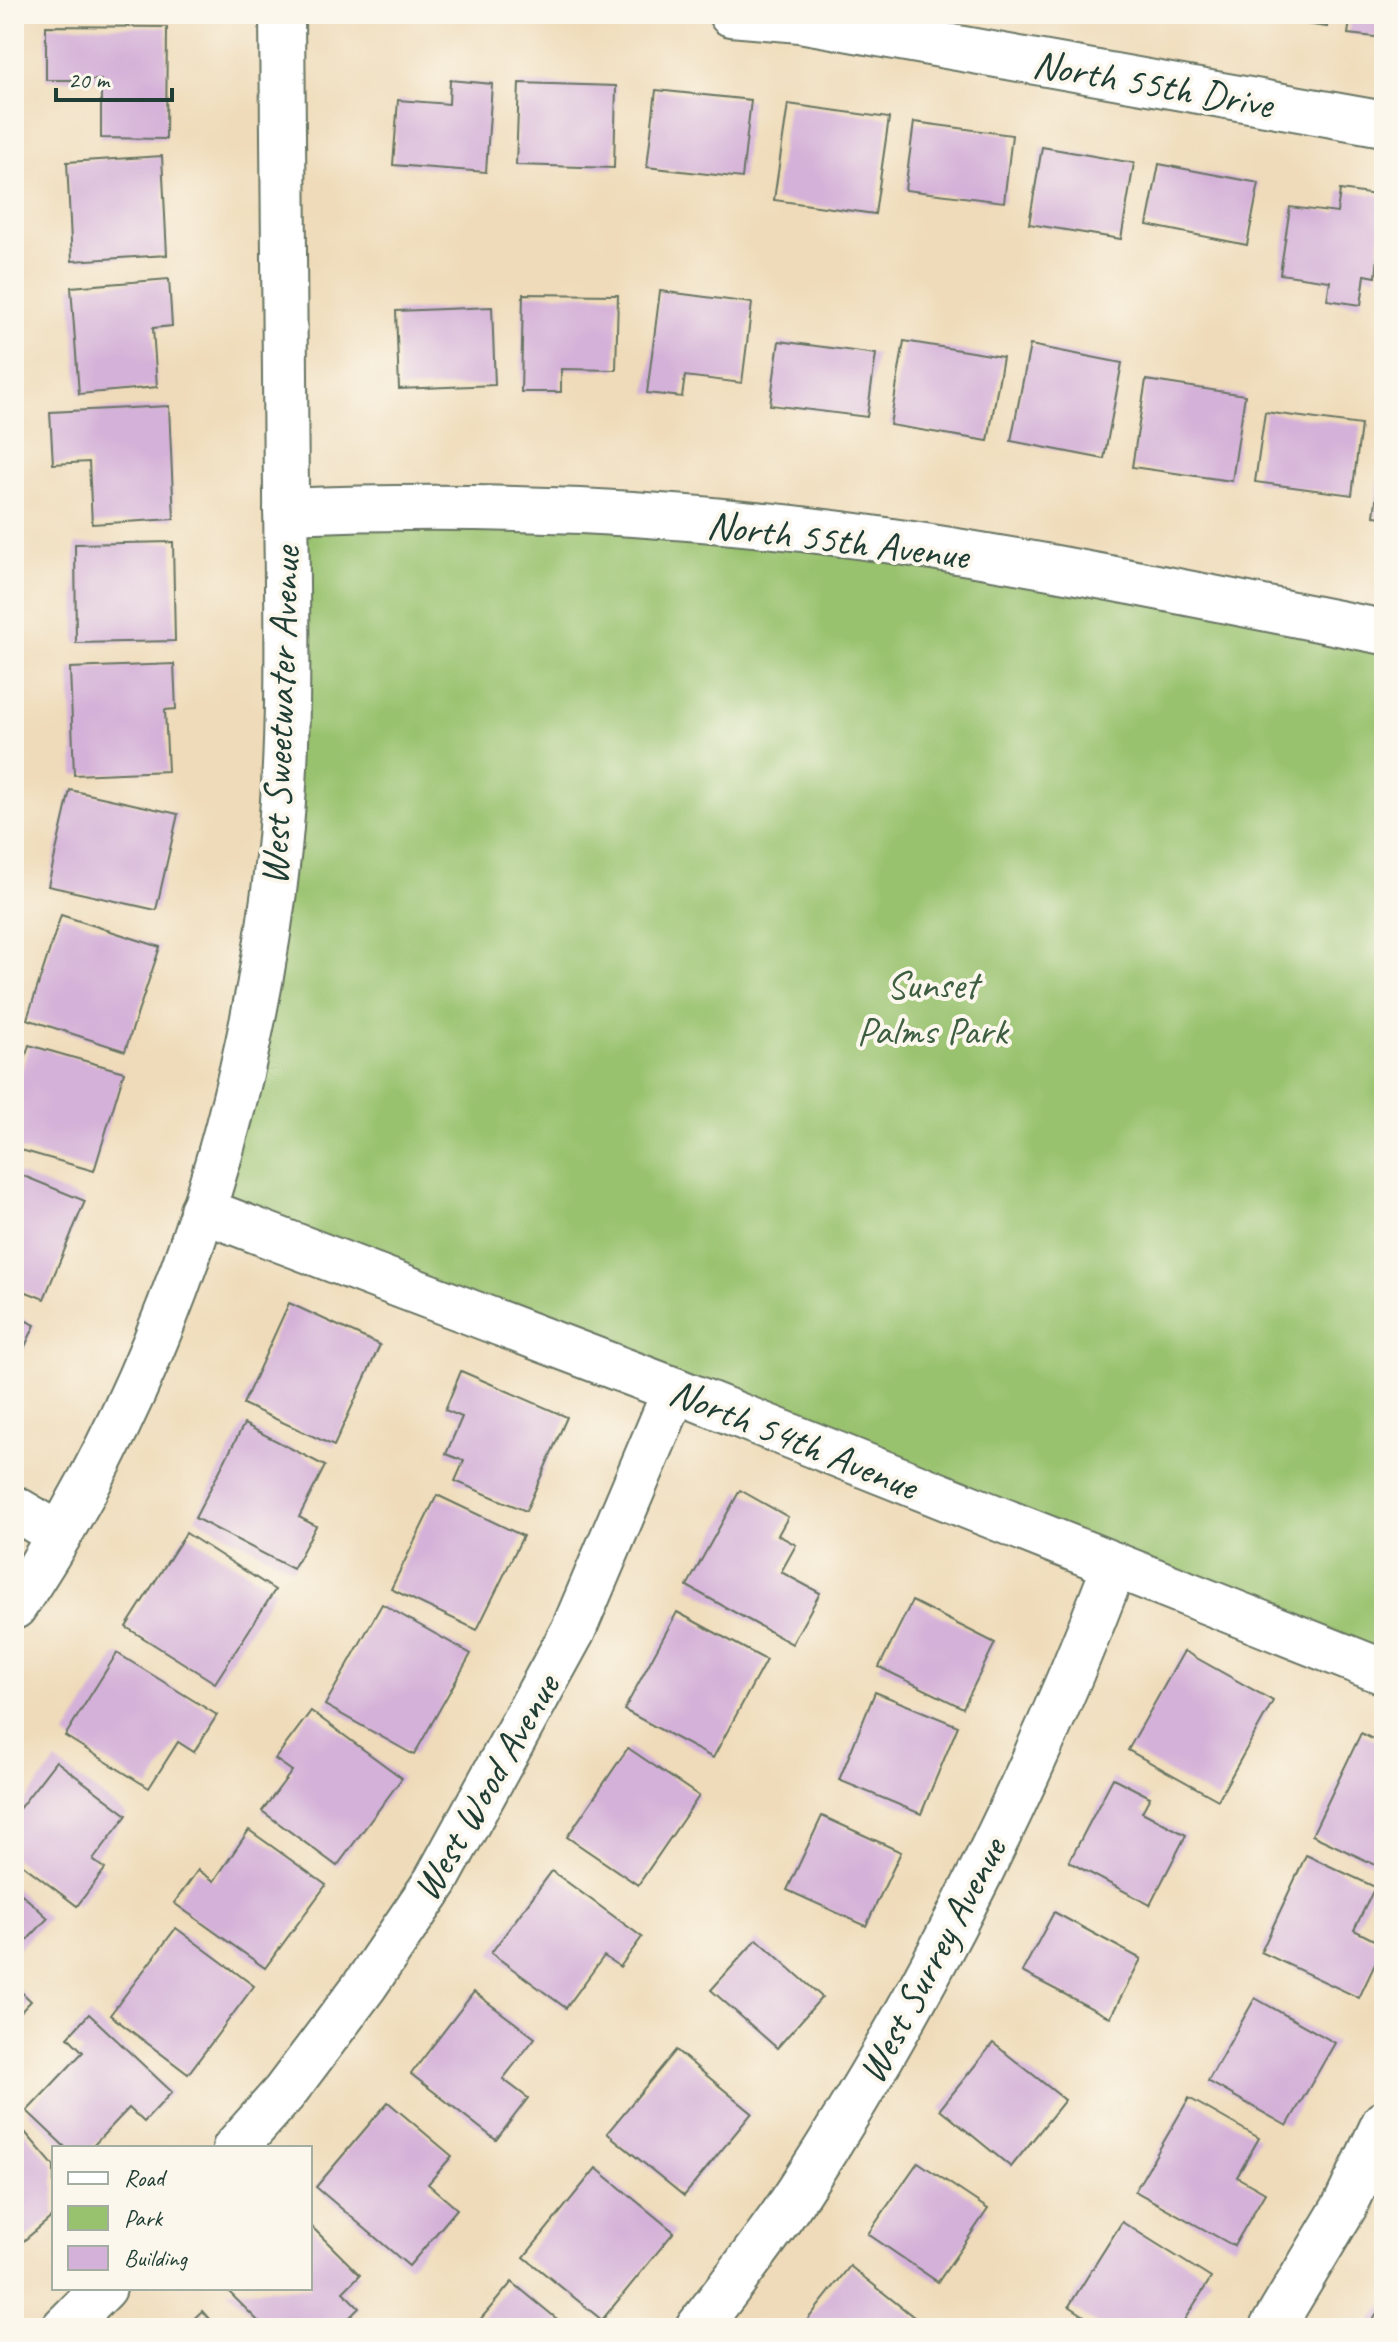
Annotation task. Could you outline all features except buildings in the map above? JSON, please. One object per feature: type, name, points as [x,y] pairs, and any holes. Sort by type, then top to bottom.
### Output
[{"type":"street","name":"West Sweetwater Avenue","points":[[14,1607],[58,1534],[134,1389],[202,1210],[247,1042],[279,849],[288,666],[282,14]]},
{"type":"street","name":"North 55th Drive","points":[[731,14],[800,17],[1384,124]]},
{"type":"street","name":"North 55th Avenue","points":[[286,511],[480,508],[842,534],[1117,580],[1384,632]]},
{"type":"street","name":"North 54th Avenue","points":[[202,1210],[675,1390],[1384,1672]]},
{"type":"street","name":"West Wood Avenue","points":[[237,2146],[284,2093],[436,1881],[573,1631],[675,1390]]},
{"type":"street","points":[[14,1508],[58,1534]]},
{"type":"street","name":"West Surrey Avenue","points":[[698,2328],[797,2193],[897,2032],[991,1851],[1084,1646],[1115,1565]]},
{"type":"street","points":[[1272,2328],[1346,2204],[1384,2123]]},
{"type":"street","points":[[64,2328],[102,2290]]},
{"type":"green space","name":"Sunset Palms Park","points":[[286,511],[688,520],[1384,632],[1384,1672],[202,1210],[247,1042]]}]
